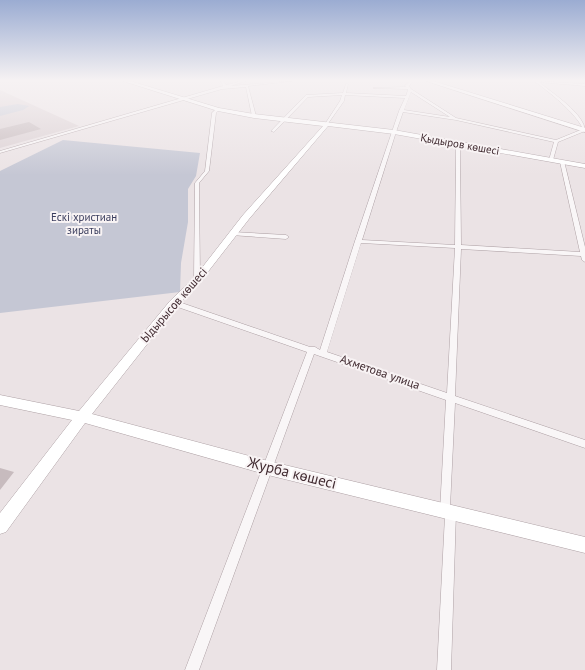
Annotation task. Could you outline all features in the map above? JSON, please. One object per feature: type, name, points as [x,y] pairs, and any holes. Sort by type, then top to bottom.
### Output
[{"type":"street","points":[[0,152],[142,112]]},
{"type":"street","points":[[197,280],[197,183],[207,171],[215,112]]},
{"type":"street","name":"Қыдыров көшесі","points":[[235,112],[394,132],[585,166]]},
{"type":"street","points":[[273,130],[292,112]]},
{"type":"street","name":"Ыдырысов көшесі","points":[[0,526],[82,417],[174,303],[197,280],[233,234],[327,124],[334,112]]},
{"type":"street","points":[[192,670],[268,468],[318,351],[358,241],[401,112]]},
{"type":"street","points":[[410,112],[456,119],[556,141],[585,130]]},
{"type":"street","points":[[445,112],[456,119]]},
{"type":"street","points":[[528,112],[585,130]]},
{"type":"street","points":[[571,112],[584,126],[585,130]]},
{"type":"street","points":[[551,160],[556,141]]},
{"type":"street","points":[[444,670],[451,397],[458,246],[458,148],[462,144]]},
{"type":"street","points":[[358,241],[458,246],[584,257],[562,162]]},
{"type":"street","points":[[233,234],[286,237]]},
{"type":"street","name":"Ахметова улица","points":[[174,303],[585,444]]},
{"type":"street","name":"Журба көшесі","points":[[0,400],[82,417],[268,468],[585,545]]},
{"type":"shaded area","points":[[0,112],[49,112],[79,126],[0,148]]},
{"type":"green space","points":[[0,112],[14,112],[0,116]]},
{"type":"green space","name":"Ескі христиан зираты","points":[[63,140],[200,153],[196,176],[188,189],[188,222],[181,263],[180,292],[0,313],[0,171]]},
{"type":"building","points":[[29,122],[41,129],[0,140],[0,129]]},
{"type":"building","points":[[0,468],[14,472],[0,490]]}]
